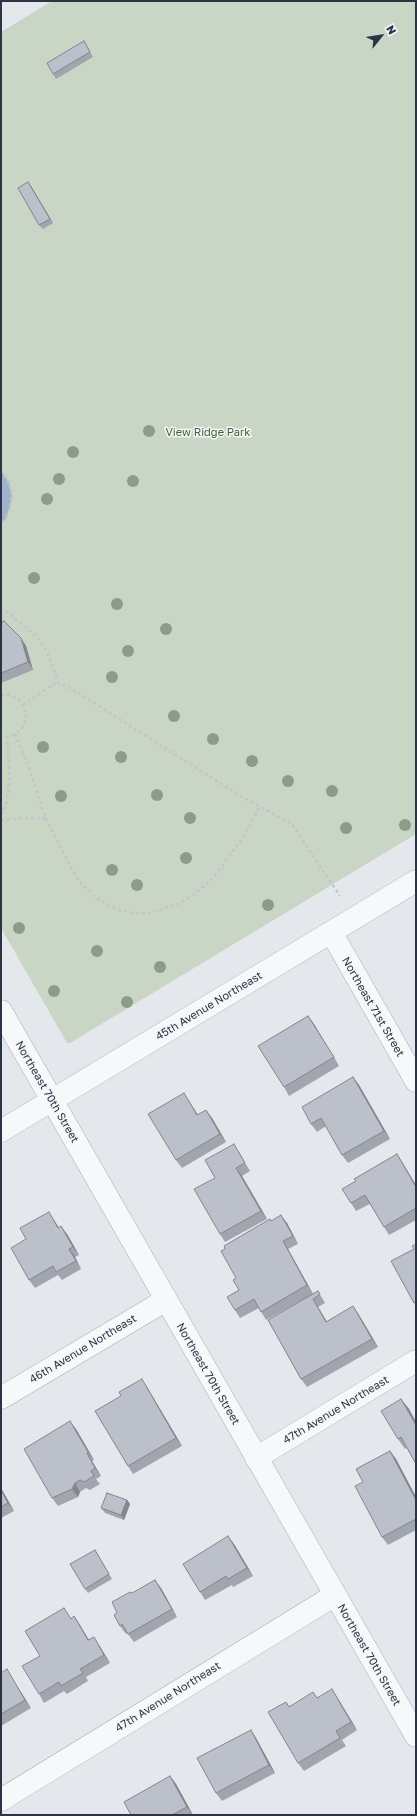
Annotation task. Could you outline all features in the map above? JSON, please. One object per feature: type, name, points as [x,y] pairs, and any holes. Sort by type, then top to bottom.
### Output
[{"type":"street","name":"45th Avenue Northeast","points":[[1,1131],[416,881]]},
{"type":"street","name":"Northeast 71st Street","points":[[331,932],[416,1081]]},
{"type":"street","name":"Northeast 70th Street","points":[[1,1011],[416,1736]]},
{"type":"street","name":"46th Avenue Northeast","points":[[1,1398],[166,1300]]},
{"type":"street","name":"47th Avenue Northeast","points":[[256,1458],[416,1361]]},
{"type":"street","name":"47th Avenue Northeast","points":[[1,1800],[335,1595]]},
{"type":"path","points":[[1,470],[9,483],[12,495],[6,519],[1,524]]},
{"type":"path","points":[[1,608],[36,636],[50,659],[58,682],[80,694],[237,794],[288,821],[296,829],[353,918]]},
{"type":"path","points":[[23,705],[58,682]]},
{"type":"path","points":[[1,695],[14,697],[23,705],[26,713],[22,729],[8,737],[1,737]]},
{"type":"path","points":[[15,734],[29,768],[46,819],[74,873],[87,890],[111,907],[130,913],[141,914],[153,912],[178,904],[189,898],[210,881],[243,837],[260,806]]},
{"type":"path","points":[[1,815],[6,806],[10,780],[8,737]]},
{"type":"path","points":[[1,820],[31,818],[46,819]]},
{"type":"green space","name":"View Ridge Park","points":[[52,1],[416,1],[416,834],[70,1043],[67,1043],[1,928],[1,32]]},
{"type":"water","points":[[1,470],[9,483],[12,495],[6,519],[1,524]]},
{"type":"building","points":[[84,41],[90,52],[53,74],[47,63]]},
{"type":"building","points":[[28,182],[50,219],[39,225],[18,188]]},
{"type":"building","points":[[4,621],[21,638],[28,662],[1,673],[1,623]]},
{"type":"building","points":[[308,1016],[334,1057],[284,1087],[258,1046]]},
{"type":"building","points":[[353,1077],[384,1131],[342,1155],[321,1118],[311,1124],[302,1107]]},
{"type":"building","points":[[184,1093],[197,1115],[206,1110],[220,1134],[176,1160],[148,1114]]},
{"type":"building","points":[[234,1144],[245,1163],[236,1168],[261,1211],[220,1234],[194,1189],[215,1178],[205,1160]]},
{"type":"building","points":[[397,1154],[416,1187],[416,1208],[384,1227],[365,1195],[351,1203],[342,1189],[356,1181],[354,1179]]},
{"type":"building","points":[[49,1212],[58,1228],[61,1226],[73,1247],[69,1249],[76,1261],[56,1272],[53,1266],[29,1280],[11,1248],[26,1239],[20,1228]]},
{"type":"building","points":[[281,1215],[293,1236],[283,1241],[307,1285],[261,1312],[254,1299],[235,1310],[227,1297],[239,1290],[233,1280],[236,1278],[221,1251],[225,1249],[224,1246],[270,1219],[271,1221]]},
{"type":"building","points":[[416,1244],[416,1302],[414,1303],[391,1261],[414,1249],[412,1246]]},
{"type":"building","points":[[318,1291],[320,1294],[313,1299],[326,1322],[353,1306],[372,1339],[301,1379],[268,1320]]},
{"type":"building","points":[[142,1379],[176,1438],[128,1466],[95,1411],[121,1396],[119,1392]]},
{"type":"building","points":[[401,1399],[416,1425],[416,1464],[401,1437],[398,1439],[381,1411]]},
{"type":"building","points":[[70,1421],[88,1452],[87,1453],[95,1468],[91,1471],[94,1476],[84,1482],[80,1480],[75,1483],[72,1489],[52,1498],[24,1449]]},
{"type":"building","points":[[390,1451],[416,1500],[416,1519],[382,1537],[355,1486],[363,1482],[356,1469]]},
{"type":"building","points":[[1,1490],[8,1503],[1,1507]]},
{"type":"building","points":[[107,1493],[127,1500],[121,1515],[101,1508]]},
{"type":"building","points":[[228,1536],[247,1568],[228,1579],[226,1576],[200,1592],[183,1564]]},
{"type":"building","points":[[95,1550],[109,1574],[85,1589],[70,1564]]},
{"type":"building","points":[[155,1580],[172,1609],[128,1634],[122,1624],[120,1626],[114,1615],[117,1613],[112,1602]]},
{"type":"building","points":[[64,1608],[71,1619],[74,1616],[88,1640],[94,1637],[104,1655],[80,1669],[83,1673],[61,1686],[59,1682],[39,1694],[22,1666],[40,1656],[25,1631]]},
{"type":"building","points":[[7,1669],[25,1700],[1,1714],[1,1673]]},
{"type":"building","points":[[332,1689],[351,1722],[336,1731],[340,1738],[298,1763],[268,1712],[286,1702],[289,1707],[313,1692],[317,1698]]},
{"type":"building","points":[[251,1730],[269,1765],[216,1793],[197,1758]]},
{"type":"building","points":[[170,1776],[187,1807],[172,1815],[131,1815],[124,1802]]}]
